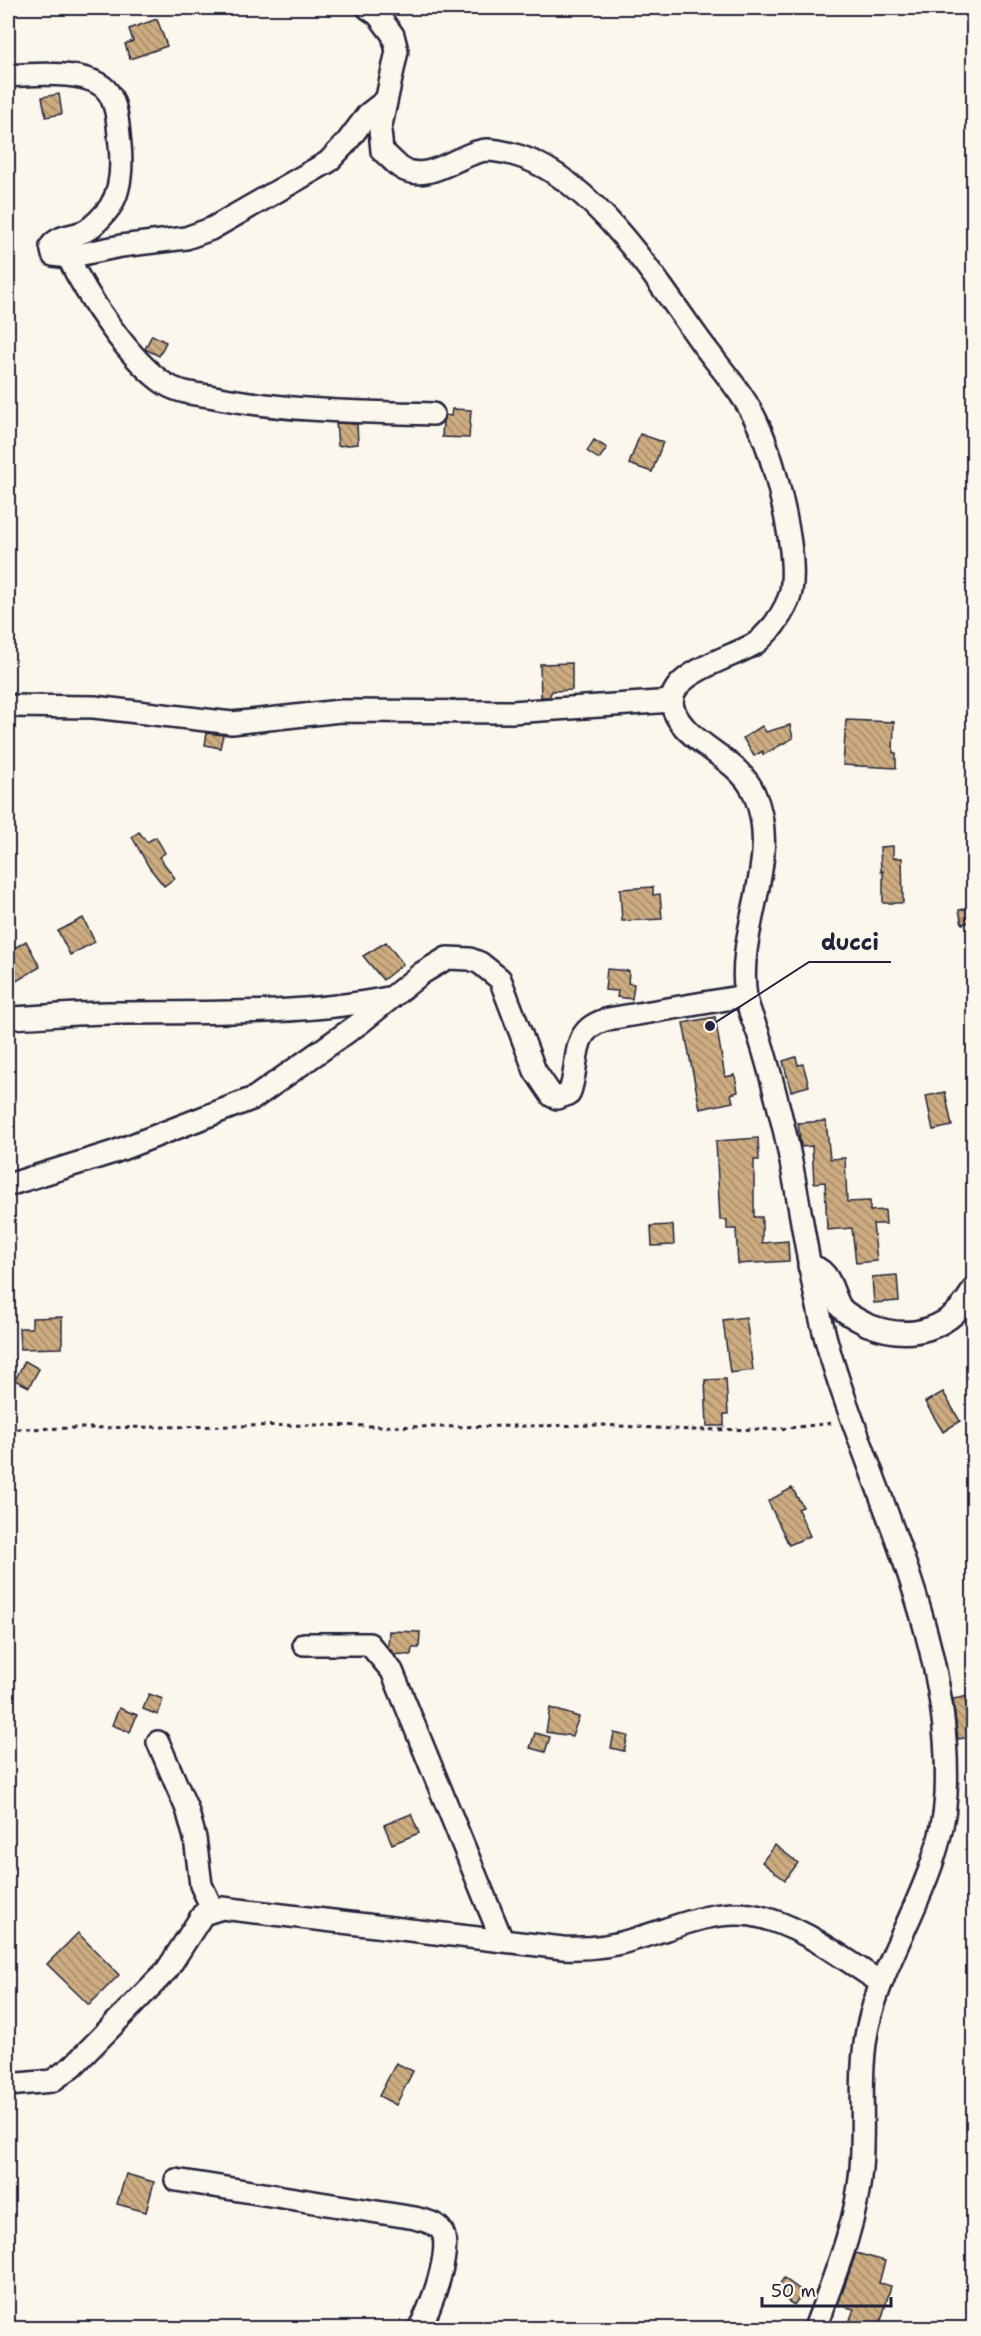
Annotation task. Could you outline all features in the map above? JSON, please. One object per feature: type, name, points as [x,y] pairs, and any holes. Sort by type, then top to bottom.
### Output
[{"type":"street","points":[[368,8],[378,15],[393,35],[397,51],[380,130],[382,151],[401,168],[417,174],[483,150],[514,154],[540,165],[577,189],[625,238],[652,273],[759,426],[784,512],[793,563],[791,594],[779,619],[758,643],[700,669],[680,685],[672,701],[672,709],[688,730],[725,759],[752,786],[761,814],[764,837],[759,882],[747,939],[746,996],[784,1132],[809,1266],[834,1367],[911,1579],[928,1642],[944,1721],[946,1761],[946,1803],[930,1870],[880,1982],[867,2031],[861,2079],[861,2169],[856,2208],[815,2328]]},
{"type":"street","points":[[8,76],[60,75],[91,80],[108,91],[113,102],[121,154],[120,179],[111,205],[100,219],[88,230],[63,237],[51,246],[53,255],[68,257],[122,246],[186,238],[211,229],[327,162],[342,148],[368,114],[386,100]]},
{"type":"street","points":[[68,257],[84,288],[135,356],[165,383],[179,390],[226,400],[330,412],[433,414]]},
{"type":"street","points":[[8,706],[94,707],[232,723],[340,711],[512,712],[672,701]]},
{"type":"street","points":[[8,1185],[114,1152],[254,1098],[447,957],[470,959],[488,968],[500,979],[535,1071],[552,1096],[557,1098],[568,1094],[578,1044],[597,1023],[614,1018],[746,996]]},
{"type":"street","points":[[8,1018],[106,1013],[246,1013],[336,1008],[392,998]]},
{"type":"street","points":[[809,1266],[819,1269],[826,1275],[842,1308],[864,1323],[896,1333],[916,1334],[942,1323],[963,1304],[974,1288]]},
{"type":"street","points":[[304,1644],[369,1644],[392,1671],[502,1940]]},
{"type":"street","points":[[158,1742],[187,1809],[195,1838],[201,1885],[213,1910]]},
{"type":"street","points":[[8,2085],[52,2080],[73,2066],[166,1970],[193,1926],[203,1914],[213,1910],[238,1908],[586,1949],[611,1946],[719,1916],[751,1915],[792,1929],[880,1982]]},
{"type":"street","points":[[176,2180],[415,2218],[434,2224],[442,2230],[446,2240],[434,2302],[419,2328]]},
{"type":"path","points":[[8,1429],[312,1425],[436,1427],[603,1425],[693,1430],[770,1429],[853,1421]]},
{"type":"building","points":[[157,19],[167,46],[130,59],[125,44],[133,41],[129,29]]},
{"type":"building","points":[[59,94],[62,114],[46,117],[42,97]]},
{"type":"building","points":[[152,335],[166,342],[159,356],[145,349]]},
{"type":"building","points":[[452,409],[471,410],[469,438],[442,437],[445,415],[451,416]]},
{"type":"building","points":[[336,423],[357,424],[358,444],[338,446]]},
{"type":"building","points":[[640,434],[663,442],[652,472],[629,464]]},
{"type":"building","points":[[594,440],[607,448],[599,459],[587,451]]},
{"type":"building","points":[[572,663],[572,690],[552,691],[549,697],[541,697],[540,664]]},
{"type":"building","points":[[846,720],[894,722],[893,753],[896,753],[896,768],[843,765]]},
{"type":"building","points":[[790,725],[793,738],[763,755],[763,751],[754,756],[743,738],[762,726],[766,732]]},
{"type":"building","points":[[207,733],[223,735],[220,748],[205,745]]},
{"type":"building","points":[[139,832],[147,842],[156,837],[165,853],[159,857],[175,878],[164,886],[149,867],[132,837]]},
{"type":"building","points":[[893,846],[893,858],[902,858],[903,903],[883,903],[880,847]]},
{"type":"building","points":[[653,887],[653,895],[660,894],[662,919],[622,921],[620,889]]},
{"type":"building","points":[[974,907],[974,921],[962,924],[959,910]]},
{"type":"building","points":[[83,918],[95,942],[70,955],[58,931]]},
{"type":"building","points":[[26,941],[40,967],[8,986],[8,952]]},
{"type":"building","points":[[386,942],[403,964],[383,980],[363,956]]},
{"type":"building","points":[[607,969],[629,971],[628,983],[634,984],[632,999],[617,997],[618,991],[605,990]]},
{"type":"building","points":[[715,1017],[725,1077],[735,1075],[738,1092],[731,1094],[733,1102],[700,1109],[683,1023]]},
{"type":"building","points":[[796,1057],[798,1065],[803,1064],[809,1086],[791,1091],[783,1061]]},
{"type":"building","points":[[945,1092],[952,1126],[933,1130],[926,1096]]},
{"type":"building","points":[[826,1121],[830,1159],[845,1158],[847,1202],[870,1201],[870,1211],[885,1210],[886,1224],[873,1224],[877,1261],[856,1263],[852,1228],[827,1230],[825,1182],[814,1183],[812,1146],[801,1147],[798,1123]]},
{"type":"building","points":[[758,1138],[759,1160],[754,1160],[754,1217],[762,1217],[762,1243],[788,1241],[789,1261],[738,1264],[736,1229],[727,1229],[727,1220],[720,1220],[716,1141]]},
{"type":"building","points":[[673,1225],[674,1245],[652,1246],[651,1226]]},
{"type":"building","points":[[897,1275],[899,1301],[874,1303],[872,1277]]},
{"type":"building","points":[[62,1317],[62,1348],[20,1349],[19,1328],[32,1328],[32,1318]]},
{"type":"building","points":[[746,1317],[753,1370],[730,1373],[723,1320]]},
{"type":"building","points":[[25,1361],[39,1369],[29,1387],[15,1380]]},
{"type":"building","points":[[726,1379],[728,1414],[724,1414],[724,1426],[707,1426],[705,1380]]},
{"type":"building","points":[[943,1392],[960,1421],[943,1432],[925,1402]]},
{"type":"building","points":[[792,1488],[803,1507],[798,1509],[810,1536],[789,1545],[768,1501]]},
{"type":"building","points":[[389,1631],[420,1632],[419,1648],[412,1648],[411,1655],[394,1654],[388,1647]]},
{"type":"building","points":[[149,1694],[163,1699],[158,1715],[143,1709]]},
{"type":"building","points":[[974,1695],[974,1737],[958,1739],[953,1699]]},
{"type":"building","points":[[119,1708],[137,1715],[130,1732],[112,1725]]},
{"type":"building","points":[[550,1708],[579,1717],[572,1736],[546,1732]]},
{"type":"building","points":[[535,1733],[550,1737],[545,1752],[530,1748]]},
{"type":"building","points":[[614,1733],[628,1736],[624,1751],[611,1748]]},
{"type":"building","points":[[411,1814],[419,1833],[392,1844],[384,1825]]},
{"type":"building","points":[[775,1845],[798,1863],[785,1880],[762,1862]]},
{"type":"building","points":[[78,1933],[119,1975],[89,2005],[47,1964]]},
{"type":"building","points":[[396,2063],[413,2071],[396,2105],[379,2096]]},
{"type":"building","points":[[126,2174],[154,2182],[146,2212],[117,2204]]},
{"type":"building","points":[[856,2253],[885,2261],[879,2283],[891,2286],[879,2328],[847,2328],[854,2309],[838,2305]]},
{"type":"building","points":[[784,2278],[803,2292],[794,2305],[774,2292]]},
{"type":"place","name":"ducci","points":[[710,1026]]}]
